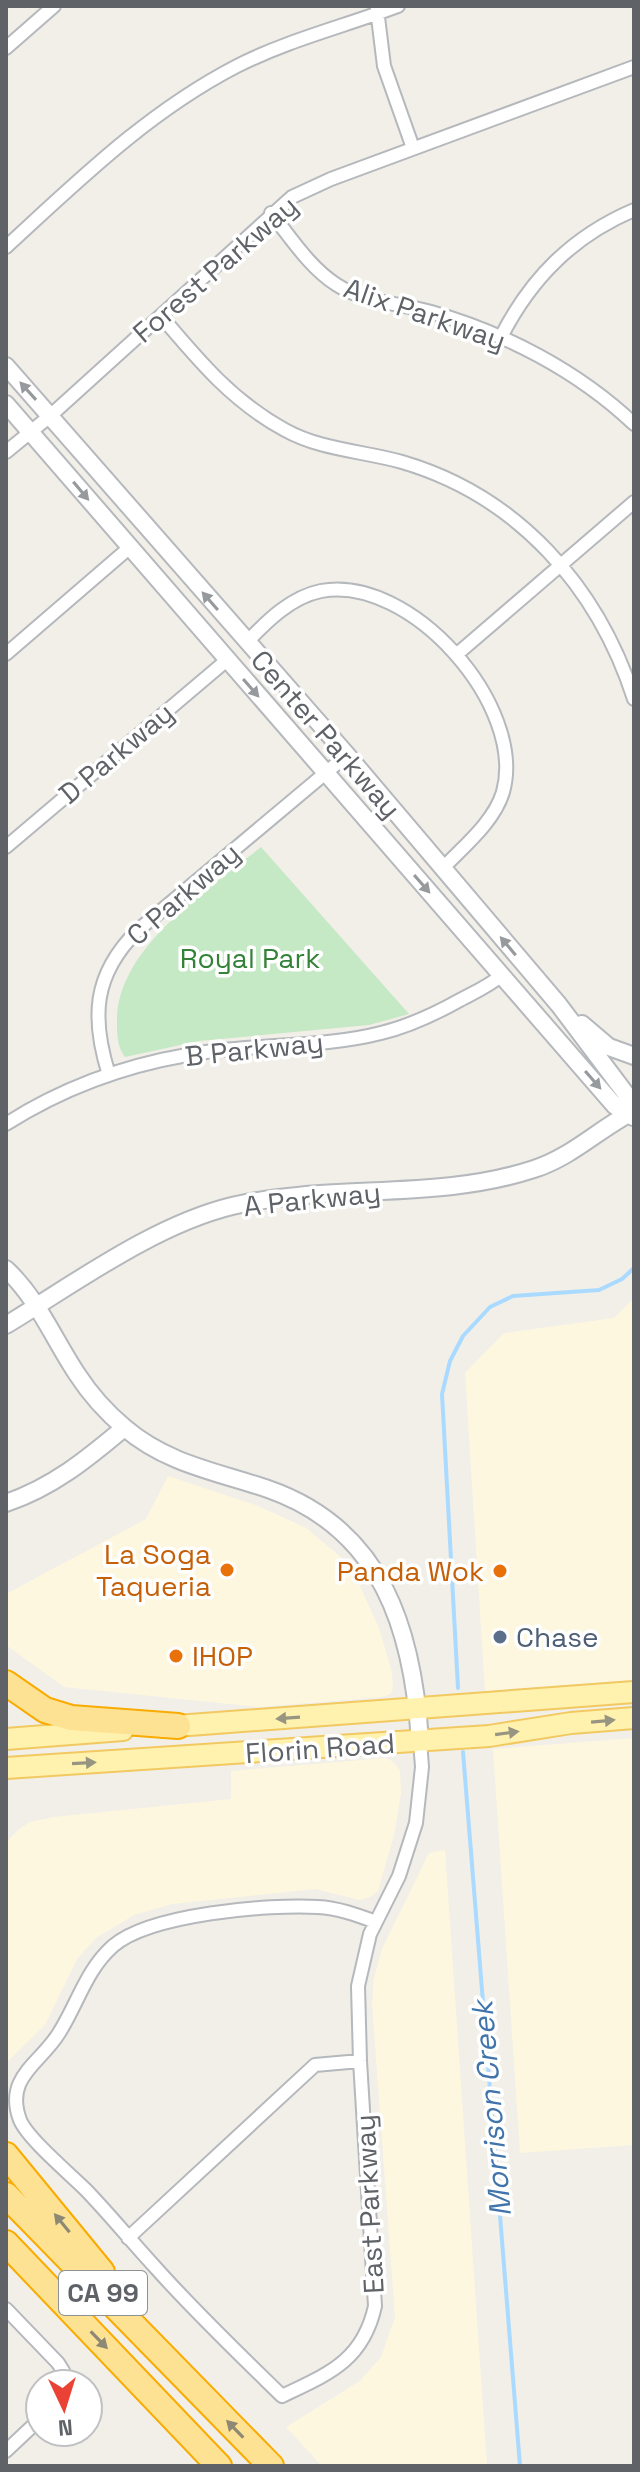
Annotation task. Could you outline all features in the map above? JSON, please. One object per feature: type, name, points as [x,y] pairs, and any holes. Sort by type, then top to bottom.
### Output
[{"type":"highway","points":[[6,1683],[45,1710],[71,1718],[178,1726]]},
{"type":"highway","points":[[6,2155],[199,2392]]},
{"type":"highway","name":"CA 99","points":[[6,2195],[271,2466]]},
{"type":"highway","name":"CA 99","points":[[6,2245],[219,2466]]},
{"type":"main road","name":"Florin Road","points":[[6,1739],[634,1692]]},
{"type":"main road","name":"Florin Road","points":[[6,1768],[489,1736],[571,1723],[634,1718]]},
{"type":"street","points":[[7,46],[54,6]]},
{"type":"street","points":[[6,247],[113,148],[189,94],[239,65],[278,48],[377,10],[398,6]]},
{"type":"street","points":[[377,10],[387,80],[413,148]]},
{"type":"street","name":"Forest Parkway","points":[[6,452],[161,316],[271,213],[304,191],[634,67]]},
{"type":"street","points":[[501,337],[521,300],[552,262],[591,232],[634,210]]},
{"type":"street","name":"Alix Parkway","points":[[271,213],[319,271],[339,287],[363,297],[432,312],[501,337],[536,354],[596,391],[634,424]]},
{"type":"street","points":[[161,316],[224,387],[284,430],[324,445],[402,462],[453,482],[501,510],[563,565],[590,602],[609,634],[634,699]]},
{"type":"street","name":"Center Parkway","points":[[6,366],[347,755],[559,1005],[626,1094],[633,1112]]},
{"type":"street","name":"Center Parkway","points":[[6,404],[615,1106],[633,1112]]},
{"type":"street","points":[[456,655],[634,502]]},
{"type":"street","points":[[6,654],[129,548]]},
{"type":"street","points":[[247,642],[298,599],[337,590],[364,594],[399,608],[423,624],[456,655],[480,688],[493,714],[504,755],[505,782],[497,807],[443,868]]},
{"type":"street","name":"D Parkway","points":[[6,847],[227,660]]},
{"type":"street","name":"C Parkway","points":[[109,1075],[98,1034],[98,1005],[104,977],[118,952],[137,931],[347,755]]},
{"type":"street","name":"B Parkway","points":[[6,1124],[48,1100],[109,1075],[189,1054],[353,1039],[382,1033],[438,1013],[502,975]]},
{"type":"street","points":[[559,1005],[609,1047],[634,1056]]},
{"type":"street","name":"A Parkway","points":[[6,1325],[149,1240],[202,1216],[231,1207],[297,1197],[450,1187],[512,1176],[565,1155],[633,1112]]},
{"type":"street","name":"East Parkway","points":[[6,1269],[30,1294],[76,1374],[124,1428],[143,1442],[193,1468],[264,1488],[295,1501],[333,1524],[352,1542],[380,1577],[399,1618],[414,1674],[421,1781],[416,1823],[399,1876],[376,1922],[362,1960],[358,1986],[376,2293],[372,2319],[361,2343],[345,2363],[282,2396],[128,2238]]},
{"type":"street","points":[[6,1503],[65,1476],[124,1428]]},
{"type":"street","points":[[360,2061],[315,2065],[128,2238],[28,2131],[20,2120],[15,2091],[26,2071],[59,2033],[95,1965],[117,1943],[152,1925],[178,1918],[259,1909],[318,1907],[345,1911],[376,1922]]},
{"type":"street","points":[[6,2309],[61,2368]]},
{"type":"street","points":[[6,2451],[24,2434]]},
{"type":"shaded area","points":[[634,1298],[634,1680],[485,1691],[465,1373],[504,1333],[614,1318]]},
{"type":"shaded area","points":[[168,1476],[258,1506],[306,1528],[344,1560],[379,1628],[392,1672],[391,1694],[259,1707],[64,1687],[6,1645],[6,1594],[146,1519]]},
{"type":"shaded area","points":[[634,1738],[634,2145],[520,2153],[493,1749]]},
{"type":"shaded area","points":[[385,1758],[394,1762],[400,1771],[401,1793],[395,1831],[378,1891],[360,1900],[316,1889],[172,1904],[134,1915],[96,1938],[77,1959],[45,2025],[6,2063],[6,1843],[18,1830],[30,1822],[54,1817],[231,1799],[231,1771]]},
{"type":"shaded area","points":[[445,1850],[487,2466],[322,2466],[286,2427],[360,2381],[381,2357],[395,2317],[372,2004],[374,1978],[382,1949],[429,1853]]},
{"type":"green space","name":"Royal Park","points":[[261,847],[409,1014],[369,1025],[199,1041],[125,1057],[119,1045],[117,1022],[121,995],[132,969],[169,922]]},
{"type":"waterway","name":"Morrison Creek","points":[[458,1688],[442,1394],[450,1361],[463,1336],[490,1307],[513,1296],[599,1290],[622,1279],[634,1268]]},
{"type":"waterway","name":"Morrison Creek","points":[[463,1752],[520,2466]]},
{"type":"place","name":"La Soga Taqueria","points":[[227,1570]]},
{"type":"place","name":"Panda Wok","points":[[500,1571]]},
{"type":"place","name":"Chase","points":[[500,1637]]},
{"type":"place","name":"IHOP","points":[[176,1656]]}]
